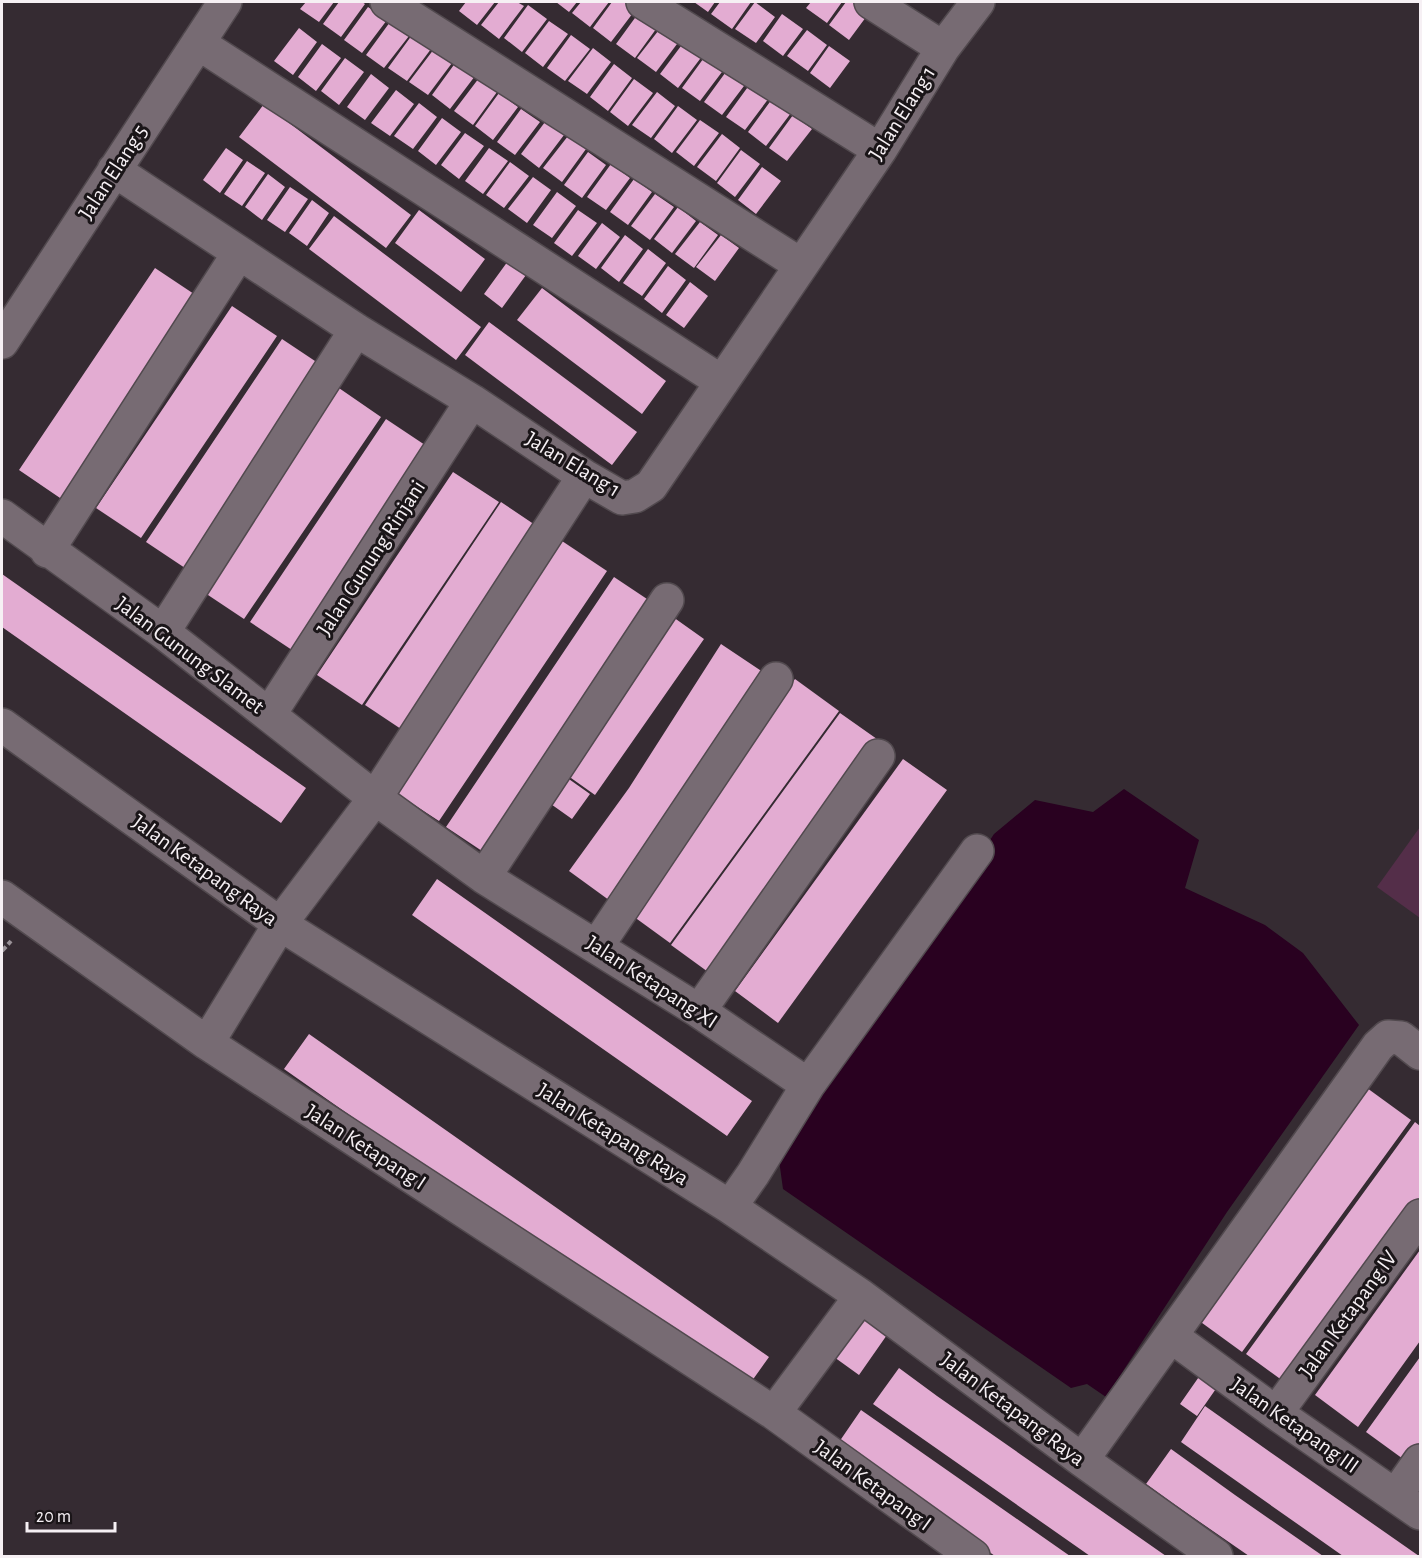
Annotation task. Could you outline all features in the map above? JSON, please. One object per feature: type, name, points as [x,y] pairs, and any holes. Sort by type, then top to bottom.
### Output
[{"type":"street","name":"Jalan Elang 5","points":[[2,342],[225,2]]},
{"type":"street","points":[[387,2],[801,265]]},
{"type":"street","points":[[643,2],[880,150]]},
{"type":"street","points":[[871,2],[943,48]]},
{"type":"street","name":"Jalan Elang 1","points":[[114,170],[356,330],[472,401],[584,476],[622,498],[635,496],[651,486],[880,150],[943,48],[978,2]]},
{"type":"street","points":[[198,43],[722,382]]},
{"type":"street","points":[[47,551],[239,253]]},
{"type":"street","points":[[163,632],[356,330]]},
{"type":"street","name":"Jalan Gunung Rinjani","points":[[269,715],[472,401]]},
{"type":"street","points":[[207,1044],[280,924],[375,798],[584,476]]},
{"type":"street","name":"Jalan Gunung Slamet","points":[[2,516],[47,551],[163,632],[375,798]]},
{"type":"street","points":[[484,876],[667,600]]},
{"type":"street","points":[[597,946],[776,679]]},
{"type":"street","name":"Jalan Ketapang Raya","points":[[2,725],[280,924],[730,1207],[861,1296],[1216,1557]]},
{"type":"street","points":[[699,1011],[878,756]]},
{"type":"street","name":"Jalan Ketapang XI","points":[[375,798],[484,876],[699,1011],[808,1085]]},
{"type":"street","points":[[730,1207],[808,1085],[976,851]]},
{"type":"street","name":"Jalan Ketapang I","points":[[2,897],[207,1044],[774,1413],[973,1557]]},
{"type":"street","points":[[1082,1460],[1378,1046],[1388,1037],[1401,1038],[1420,1053]]},
{"type":"street","name":"Jalan Ketapang IV","points":[[1276,1413],[1420,1216]]},
{"type":"street","points":[[774,1413],[861,1296]]},
{"type":"street","name":"Jalan Ketapang III","points":[[1171,1336],[1276,1413],[1408,1504]]},
{"type":"street","points":[[1408,1504],[1420,1461]]},
{"type":"shaded area","points":[[1124,789],[1199,840],[1185,888],[1265,925],[1303,953],[1359,1025],[1227,1212],[1106,1397],[1087,1384],[1071,1388],[783,1189],[779,1160],[994,834],[1035,800],[1093,812]]},
{"type":"shaded area","points":[[1420,827],[1420,918],[1377,887]]},
{"type":"building","points":[[306,2],[334,2],[319,22],[300,9]]},
{"type":"building","points":[[339,2],[365,4],[341,37],[323,24]]},
{"type":"building","points":[[466,2],[495,2],[477,25],[459,11]]},
{"type":"building","points":[[499,2],[517,2],[524,6],[499,39],[481,25]]},
{"type":"building","points":[[556,2],[577,2],[569,12]]},
{"type":"building","points":[[581,2],[609,2],[590,27],[572,13]]},
{"type":"building","points":[[612,2],[626,2],[636,9],[611,42],[593,28]]},
{"type":"building","points":[[694,2],[715,2],[708,12]]},
{"type":"building","points":[[720,2],[751,2],[732,29],[711,14]]},
{"type":"building","points":[[755,2],[775,17],[756,43],[735,29]]},
{"type":"building","points":[[811,2],[842,2],[827,23],[806,8]]},
{"type":"building","points":[[846,2],[853,2],[869,13],[849,40],[829,25]]},
{"type":"building","points":[[528,5],[547,19],[522,52],[504,38]]},
{"type":"building","points":[[368,7],[387,20],[362,53],[344,40]]},
{"type":"building","points":[[640,11],[659,25],[635,58],[616,44]]},
{"type":"building","points":[[782,14],[803,29],[783,56],[763,41]]},
{"type":"building","points":[[549,21],[568,34],[543,67],[525,53]]},
{"type":"building","points":[[390,22],[409,36],[384,68],[366,55]]},
{"type":"building","points":[[662,26],[680,40],[656,72],[637,58]]},
{"type":"building","points":[[299,28],[317,42],[293,75],[274,61]]},
{"type":"building","points":[[807,30],[827,45],[808,71],[787,56]]},
{"type":"building","points":[[412,35],[431,49],[407,81],[388,68]]},
{"type":"building","points":[[571,35],[590,49],[565,81],[547,68]]},
{"type":"building","points":[[684,42],[703,55],[678,88],[660,74]]},
{"type":"building","points":[[322,44],[341,58],[316,91],[298,77]]},
{"type":"building","points":[[829,46],[850,61],[830,88],[810,73]]},
{"type":"building","points":[[593,48],[611,62],[587,94],[568,81]]},
{"type":"building","points":[[434,49],[452,63],[428,95],[409,82]]},
{"type":"building","points":[[706,55],[725,68],[700,101],[682,88]]},
{"type":"building","points":[[345,58],[364,72],[339,105],[321,91]]},
{"type":"building","points":[[456,62],[475,76],[450,109],[432,95]]},
{"type":"building","points":[[614,64],[632,78],[608,111],[590,97]]},
{"type":"building","points":[[728,69],[747,82],[722,115],[704,102]]},
{"type":"building","points":[[371,74],[389,88],[365,120],[347,107]]},
{"type":"building","points":[[479,78],[497,92],[473,125],[454,111]]},
{"type":"building","points":[[634,79],[653,93],[628,126],[610,112]]},
{"type":"building","points":[[750,84],[769,98],[745,130],[726,117]]},
{"type":"building","points":[[396,90],[414,104],[390,136],[371,123]]},
{"type":"building","points":[[657,92],[675,106],[651,138],[632,125]]},
{"type":"building","points":[[499,93],[518,107],[493,140],[475,126]]},
{"type":"building","points":[[772,99],[791,113],[766,146],[748,132]]},
{"type":"building","points":[[419,103],[437,117],[413,149],[394,136]]},
{"type":"building","points":[[264,104],[411,215],[386,248],[239,137]]},
{"type":"building","points":[[678,106],[697,120],[672,153],[654,139]]},
{"type":"building","points":[[521,109],[540,122],[515,155],[497,142]]},
{"type":"building","points":[[793,115],[812,129],[787,161],[769,148]]},
{"type":"building","points":[[442,118],[461,132],[436,165],[418,151]]},
{"type":"building","points":[[700,120],[719,133],[694,166],[676,152]]},
{"type":"building","points":[[545,122],[564,135],[539,168],[521,154]]},
{"type":"building","points":[[465,133],[484,146],[459,179],[441,165]]},
{"type":"building","points":[[722,134],[740,148],[716,181],[697,167]]},
{"type":"building","points":[[568,136],[586,149],[562,182],[543,168]]},
{"type":"building","points":[[226,148],[243,160],[220,193],[203,180]]},
{"type":"building","points":[[489,148],[508,161],[483,194],[465,181]]},
{"type":"building","points":[[741,150],[760,164],[735,197],[717,183]]},
{"type":"building","points":[[588,152],[606,165],[582,198],[564,185]]},
{"type":"building","points":[[247,161],[265,173],[242,206],[224,194]]},
{"type":"building","points":[[510,162],[529,176],[504,208],[486,195]]},
{"type":"building","points":[[611,164],[630,178],[606,210],[587,197]]},
{"type":"building","points":[[762,167],[781,181],[756,214],[738,200]]},
{"type":"building","points":[[268,174],[285,187],[262,220],[245,207]]},
{"type":"building","points":[[533,177],[551,190],[527,223],[508,209]]},
{"type":"building","points":[[634,179],[652,192],[628,225],[610,212]]},
{"type":"building","points":[[290,187],[308,199],[285,232],[267,220]]},
{"type":"building","points":[[557,192],[576,206],[552,238],[533,225]]},
{"type":"building","points":[[655,194],[674,207],[650,240],[631,226]]},
{"type":"building","points":[[312,200],[329,213],[307,246],[289,233]]},
{"type":"building","points":[[678,207],[696,221],[672,253],[654,239]]},
{"type":"building","points":[[419,210],[485,259],[461,292],[395,243]]},
{"type":"building","points":[[578,210],[597,223],[572,256],[554,243]]},
{"type":"building","points":[[334,216],[481,327],[456,360],[309,249]]},
{"type":"building","points":[[700,222],[718,235],[694,268],[675,254]]},
{"type":"building","points":[[602,223],[620,237],[596,269],[578,256]]},
{"type":"building","points":[[625,235],[643,249],[619,282],[601,268]]},
{"type":"building","points":[[721,235],[739,248],[715,281],[696,267]]},
{"type":"building","points":[[648,249],[666,263],[642,296],[623,283]]},
{"type":"building","points":[[508,261],[526,275],[502,308],[484,294]]},
{"type":"building","points":[[668,266],[686,280],[662,313],[644,299]]},
{"type":"building","points":[[155,268],[200,298],[63,500],[19,470]]},
{"type":"building","points":[[690,282],[708,296],[684,328],[666,315]]},
{"type":"building","points":[[542,288],[666,381],[642,414],[517,320]]},
{"type":"building","points":[[232,306],[277,336],[141,538],[96,508]]},
{"type":"building","points":[[489,322],[637,432],[612,465],[465,355]]},
{"type":"building","points":[[282,339],[327,369],[191,572],[146,542]]},
{"type":"building","points":[[336,386],[381,417],[244,619],[199,589]]},
{"type":"building","points":[[386,419],[431,449],[295,652],[250,622]]},
{"type":"building","points":[[453,472],[499,502],[362,705],[317,675]]},
{"type":"building","points":[[501,502],[547,533],[410,735],[365,705]]},
{"type":"building","points":[[562,541],[607,571],[439,821],[393,791]]},
{"type":"building","points":[[2,574],[306,788],[281,823],[2,627]]},
{"type":"building","points":[[614,577],[659,607],[491,857],[446,827]]},
{"type":"building","points":[[673,617],[704,639],[595,795],[564,773]]},
{"type":"building","points":[[721,644],[766,674],[613,903],[569,871],[629,788]]},
{"type":"building","points":[[795,679],[839,711],[670,943],[626,911]]},
{"type":"building","points":[[840,713],[884,744],[715,977],[671,945]]},
{"type":"building","points":[[903,759],[947,790],[778,1023],[735,991]]},
{"type":"building","points":[[566,777],[590,794],[572,819],[548,802]]},
{"type":"building","points":[[437,879],[752,1101],[727,1136],[412,915]]},
{"type":"building","points":[[309,1034],[769,1357],[744,1392],[284,1069]]},
{"type":"building","points":[[1367,1088],[1411,1120],[1242,1352],[1198,1320]]},
{"type":"building","points":[[1415,1122],[1420,1126],[1420,1207],[1290,1386],[1246,1354]]},
{"type":"building","points":[[1420,1250],[1420,1341],[1358,1427],[1315,1395]]},
{"type":"building","points":[[865,1314],[889,1332],[859,1375],[834,1357]]},
{"type":"building","points":[[1420,1357],[1420,1450],[1410,1464],[1366,1432]]},
{"type":"building","points":[[899,1368],[1166,1556],[1090,1556],[873,1404]]},
{"type":"building","points":[[1203,1371],[1220,1383],[1197,1416],[1180,1404]]},
{"type":"building","points":[[1205,1406],[1419,1556],[1343,1556],[1181,1442]]},
{"type":"building","points":[[861,1410],[1070,1556],[995,1556],[837,1445]]},
{"type":"building","points":[[1171,1449],[1323,1556],[1249,1556],[1171,1502],[1146,1484]]}]
